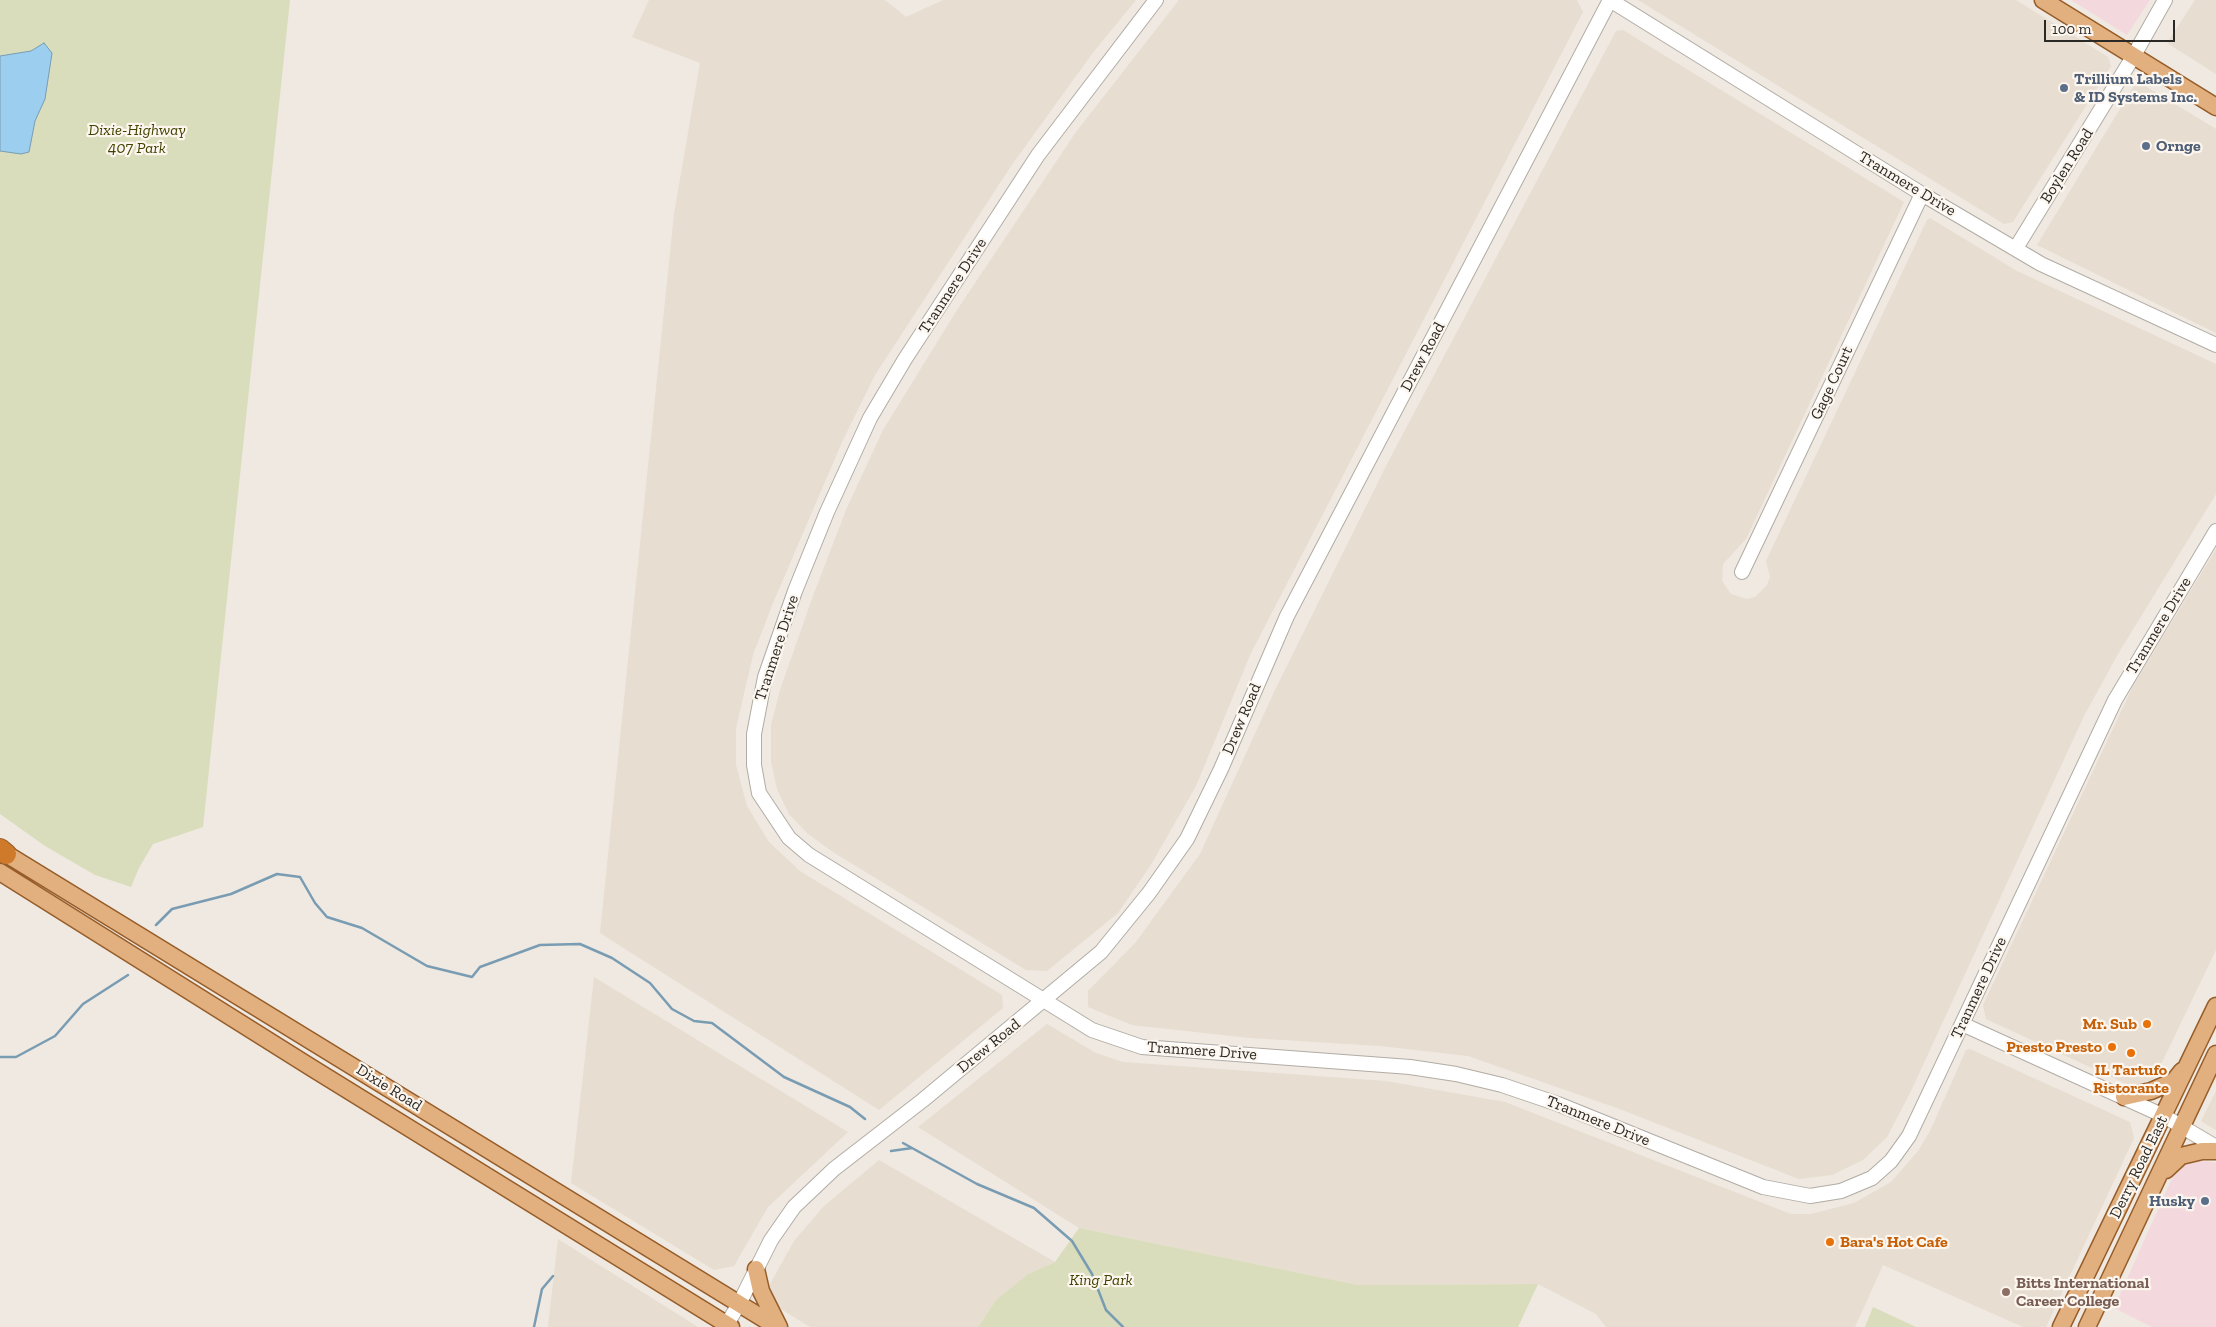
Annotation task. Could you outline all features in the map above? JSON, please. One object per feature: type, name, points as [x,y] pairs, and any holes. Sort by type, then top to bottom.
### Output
[{"type":"main road","points":[[2043,0],[2216,108]]},
{"type":"main road","name":"Dixie Road","points":[[1,856],[778,1327]]},
{"type":"main road","name":"Dixie Road","points":[[1,856],[312,1068],[729,1326]]},
{"type":"main road","name":"Derry Road East","points":[[2061,1327],[2216,1006]]},
{"type":"main road","points":[[2124,1097],[2151,1091],[2174,1081],[2195,1052]]},
{"type":"main road","name":"Derry Road East","points":[[2087,1327],[2216,1054]]},
{"type":"main road","points":[[2157,1179],[2180,1156],[2202,1151],[2216,1151]]},
{"type":"main road","points":[[756,1269],[761,1292],[778,1327]]},
{"type":"street","name":"Tranmere Drive","points":[[1156,0],[1038,154],[905,359],[870,418],[826,512],[795,592],[765,677],[754,734],[754,765],[759,793],[789,838],[809,855],[1092,1030],[1142,1047],[1410,1067],[1456,1074],[1502,1085],[1558,1104],[1763,1187],[1810,1196],[1841,1191],[1872,1178],[1891,1161],[1909,1136],[2115,700],[2216,531]]},
{"type":"street","name":"Tranmere Drive","points":[[1610,0],[1922,194],[2041,264],[2216,345]]},
{"type":"street","name":"Drew Road","points":[[729,1326],[771,1240],[794,1207],[834,1169],[923,1100],[1101,952],[1149,893],[1187,839],[1221,769],[1287,616],[1610,0]]},
{"type":"street","name":"Boylen Road","points":[[2016,248],[2133,57],[2165,0]]},
{"type":"street","name":"Gage Court","points":[[1742,572],[1922,194]]},
{"type":"street","points":[[1962,1024],[2164,1116],[2216,1146]]},
{"type":"shaded area","points":[[649,0],[885,0],[906,17],[943,0],[1136,0],[1092,54],[1011,166],[875,375],[842,442],[773,603],[753,655],[736,728],[736,765],[747,806],[769,842],[800,871],[1002,995],[1003,1008],[879,1110],[600,933],[674,214],[700,63],[632,37]]},
{"type":"shaded area","points":[[1179,0],[1577,0],[1583,12],[1251,653],[1196,786],[1152,863],[1118,913],[1047,971],[1026,970],[833,852],[808,834],[789,814],[777,789],[771,761],[771,725],[780,690],[813,596],[846,510],[883,430],[957,310],[1076,132]]},
{"type":"shaded area","points":[[1638,0],[2016,0],[2108,57],[2111,66],[2013,222],[2004,224]]},
{"type":"shaded area","points":[[2071,0],[2150,0],[2127,35]]},
{"type":"shaded area","points":[[2195,0],[2216,0],[2216,74],[2167,43]]},
{"type":"shaded area","points":[[1623,30],[1904,202],[1746,539],[1723,564],[1722,581],[1731,594],[1747,599],[1755,597],[1767,585],[1770,577],[1766,561],[1927,220],[1930,218],[2017,271],[2216,364],[2216,494],[2118,654],[2084,716],[1911,1091],[1887,1137],[1863,1160],[1832,1175],[1799,1179],[1617,1108],[1468,1056],[1380,1046],[1250,1038],[1132,1025],[1088,1007],[1088,991],[1136,942],[1200,854],[1275,690],[1386,466],[1616,31]]},
{"type":"shaded area","points":[[2137,81],[2216,129],[2216,333],[2037,245]]},
{"type":"shaded area","points":[[2216,549],[2216,950],[2154,1079],[2131,1086],[1986,1019],[1983,1005],[2133,686]]},
{"type":"shaded area","points":[[594,977],[848,1132],[768,1207],[734,1266],[714,1270],[571,1183]]},
{"type":"shaded area","points":[[1047,1024],[1096,1053],[1123,1062],[1386,1081],[1505,1102],[1791,1214],[1811,1214],[1854,1203],[1891,1182],[1918,1151],[1930,1131],[1966,1050],[1970,1049],[2130,1122],[2134,1138],[2046,1327],[2023,1327],[1883,1265],[1855,1327],[1606,1327],[1596,1314],[1538,1284],[1358,1285],[1079,1228],[918,1127]]},
{"type":"shaded area","points":[[2216,1091],[2216,1130],[2201,1121]]},
{"type":"shaded area","points":[[879,1160],[1055,1262],[1028,1274],[996,1300],[978,1327],[810,1327],[776,1306],[769,1286],[794,1241],[824,1206]]},
{"type":"shaded area","points":[[2199,1160],[2216,1163],[2216,1327],[2152,1327],[2114,1308],[2173,1176],[2184,1166]]},
{"type":"shaded area","points":[[558,1239],[698,1327],[548,1327]]},
{"type":"green space","name":"Dixie-Highway 407 Park","points":[[0,0],[290,0],[203,827],[153,844],[139,868],[131,887],[95,875],[45,846],[0,814]]},
{"type":"green space","name":"King Park","points":[[1079,1228],[1358,1285],[1538,1284],[1518,1327],[978,1327],[996,1300],[1028,1274],[1055,1262]]},
{"type":"green space","points":[[1873,1307],[1916,1327],[1865,1327]]},
{"type":"water","points":[[44,43],[52,53],[45,99],[35,121],[29,152],[21,154],[0,151],[0,56],[31,51]]},
{"type":"waterway","points":[[156,925],[172,909],[231,894],[277,874],[300,877],[315,903],[327,917],[362,928],[427,966],[472,977],[480,967],[540,945],[580,944],[612,958],[650,983],[672,1009],[694,1021],[712,1023],[784,1077],[850,1107],[865,1119]]},
{"type":"waterway","points":[[0,1057],[16,1057],[55,1036],[83,1004],[128,975]]},
{"type":"waterway","points":[[903,1143],[977,1184],[1034,1208],[1072,1241],[1092,1274],[1106,1310],[1123,1327]]},
{"type":"waterway","points":[[891,1151],[912,1148]]},
{"type":"waterway","points":[[534,1327],[542,1289],[553,1276]]},
{"type":"place","name":"Trillium Labels & ID Systems Inc.","points":[[2064,88]]},
{"type":"place","name":"Ornge","points":[[2146,146]]},
{"type":"place","name":"Mr. Sub","points":[[2147,1024]]},
{"type":"place","name":"Presto Presto","points":[[2112,1047]]},
{"type":"place","name":"IL Tartufo Ristorante","points":[[2131,1053]]},
{"type":"place","name":"Husky","points":[[2205,1201]]},
{"type":"place","name":"Bara's Hot Cafe","points":[[1830,1242]]},
{"type":"place","name":"Bitts International Career College","points":[[2006,1292]]}]
